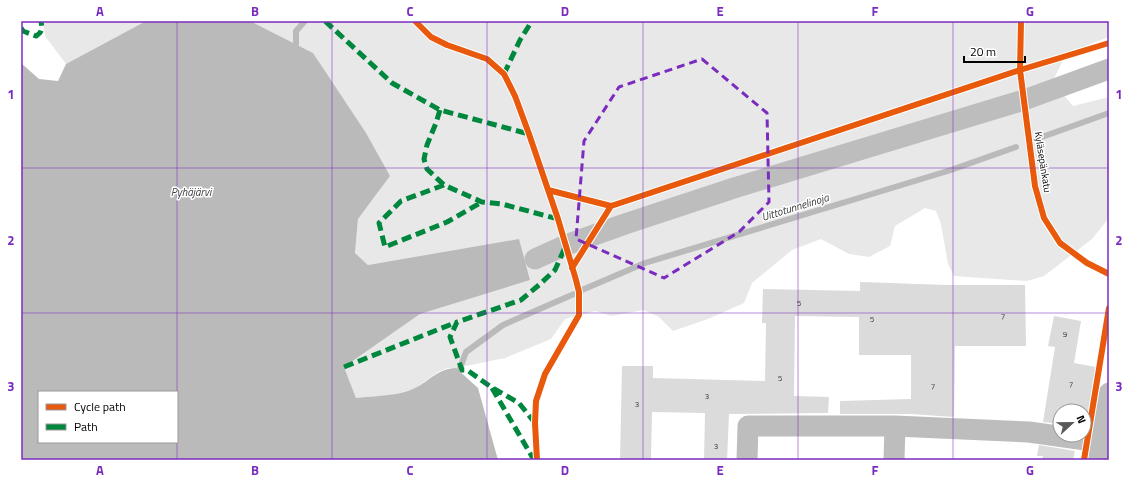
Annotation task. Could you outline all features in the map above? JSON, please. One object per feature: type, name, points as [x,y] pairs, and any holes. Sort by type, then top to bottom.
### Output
[{"type":"street","points":[[535,259],[566,245],[646,217],[741,186],[1024,100],[1109,69]]},
{"type":"street","points":[[747,460],[748,426],[895,426],[1029,432],[1099,451],[1109,393]]},
{"type":"street","points":[[894,460],[895,426]]},
{"type":"highlighted area","points":[[702,59],[767,113],[769,202],[739,232],[664,278],[576,239],[584,141],[619,87]]},
{"type":"shaded area","points":[[43,21],[146,21],[66,64],[45,36]]},
{"type":"shaded area","points":[[250,21],[1109,21],[1109,37],[1067,53],[1052,82],[1073,106],[1109,97],[1109,218],[1092,239],[1044,276],[1027,281],[954,276],[948,264],[941,224],[936,211],[925,208],[895,226],[890,246],[869,257],[849,254],[821,239],[792,250],[752,283],[744,303],[708,319],[673,331],[659,317],[643,310],[612,316],[595,311],[565,319],[551,339],[505,358],[456,368],[448,368],[438,372],[414,389],[392,395],[356,398],[344,367],[420,314],[530,279],[518,240],[368,265],[355,253],[358,219],[390,176],[313,53]]},
{"type":"water","name":"Pyhäjärvi","points":[[146,21],[250,21],[313,53],[366,133],[390,176],[358,219],[355,253],[368,265],[519,239],[530,280],[420,314],[344,367],[356,398],[409,391],[444,370],[456,368],[478,388],[498,460],[21,460],[21,63],[39,79],[58,81],[66,64]]},
{"type":"building","points":[[860,282],[947,285],[1025,285],[1026,346],[955,346],[954,417],[911,414],[840,414],[840,401],[911,399],[911,355],[859,355],[859,317],[795,316],[794,396],[829,397],[828,413],[729,414],[727,460],[704,460],[705,413],[652,412],[651,460],[620,460],[622,366],[653,366],[653,378],[765,381],[766,323],[762,323],[763,289],[860,291]]},
{"type":"building","points":[[1054,316],[1081,321],[1074,363],[1096,367],[1090,403],[1052,403],[1052,423],[1043,422],[1055,347],[1048,346]]},
{"type":"building","points":[[1039,445],[1075,451],[1073,460],[1042,460],[1043,456],[1037,456]]},
{"type":"waterway","points":[[296,44],[296,31],[305,21]]},
{"type":"waterway","name":"Uittotunnelinoja","points":[[1042,137],[1109,113]]},
{"type":"waterway","name":"Uittotunnelinoja","points":[[582,290],[645,263],[951,170],[1016,147]]},
{"type":"waterway","name":"Uittotunnelinoja","points":[[459,371],[466,352],[503,325],[574,294]]},
{"type":"marked path","points":[[21,28],[23,31],[36,36],[42,30],[41,21]]},
{"type":"marked path","points":[[325,21],[392,83],[440,110],[529,134]]},
{"type":"marked path","points":[[504,74],[520,40],[532,21]]},
{"type":"marked path","points":[[440,110],[427,145],[424,159],[427,169],[444,185],[482,202],[502,204],[558,219]]},
{"type":"marked path","points":[[444,185],[401,201],[379,223],[385,247],[447,222],[482,202]]},
{"type":"marked path","points":[[535,423],[519,403],[491,387],[467,370],[462,370],[450,337],[457,322],[521,300],[555,270],[566,245]]},
{"type":"marked path","points":[[344,367],[457,322]]},
{"type":"marked path","points":[[492,388],[534,460]]},
{"type":"cycle path","points":[[415,21],[431,37],[447,45],[487,59],[504,74],[515,96],[529,134],[558,219],[576,280],[579,292],[579,315],[545,374],[536,401],[535,423],[537,460]]},
{"type":"cycle path","name":"Kyläsepänkatu","points":[[1021,21],[1020,70],[1035,186],[1044,218],[1060,243],[1087,263],[1109,274]]},
{"type":"cycle path","points":[[572,268],[611,206],[1020,70],[1109,43]]},
{"type":"cycle path","points":[[548,190],[611,206]]},
{"type":"cycle path","points":[[1084,460],[1109,308]]}]
